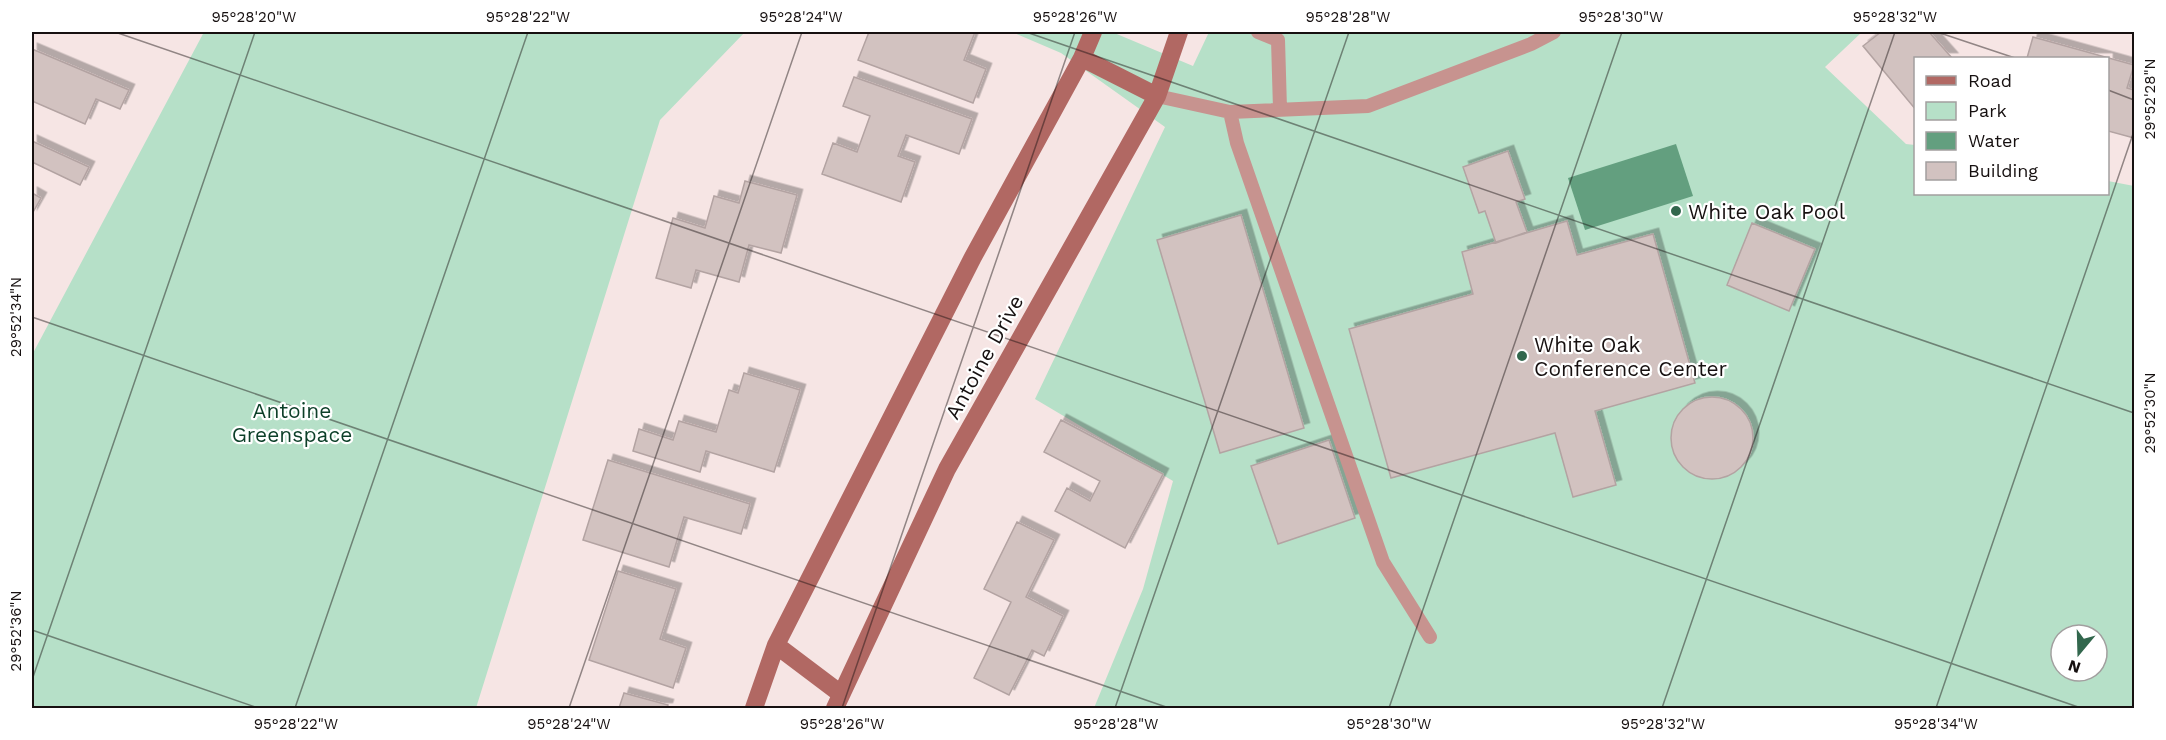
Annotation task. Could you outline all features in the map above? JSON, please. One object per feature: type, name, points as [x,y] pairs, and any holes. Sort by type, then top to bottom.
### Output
[{"type":"main road","points":[[754,708],[776,645],[973,257],[1094,32]]},
{"type":"main road","name":"Antoine Drive","points":[[838,701],[947,469],[1157,96],[1179,32]]},
{"type":"main road","points":[[1082,58],[1157,96]]},
{"type":"main road","points":[[776,645],[838,701]]},
{"type":"lane","points":[[1258,32],[1278,40],[1280,109]]},
{"type":"lane","points":[[1157,96],[1230,112],[1368,106],[1531,44],[1554,32]]},
{"type":"lane","points":[[1230,112],[1237,143],[1383,562],[1430,637]]},
{"type":"green space","name":"Antoine Greenspace","points":[[204,32],[745,32],[660,120],[476,708],[32,708],[32,355]]},
{"type":"green space","points":[[1012,32],[1112,32],[1193,66],[1209,32],[1862,32],[1825,67],[1906,144],[1914,145],[1914,195],[2109,195],[2109,181],[2134,186],[2134,708],[1094,708],[1143,589],[1173,481],[1035,399],[1165,127],[1061,53]]},
{"type":"water","points":[[1676,144],[1693,196],[1585,230],[1568,178]]},
{"type":"building","points":[[869,32],[975,32],[964,60],[986,69],[973,103],[858,60]]},
{"type":"building","points":[[1881,32],[1929,32],[1951,57],[1914,57],[1914,108],[1863,46]]},
{"type":"building","points":[[2033,37],[2105,57],[2027,57]]},
{"type":"building","points":[[32,49],[129,90],[120,109],[96,99],[85,124],[32,101]]},
{"type":"building","points":[[2109,58],[2134,65],[2127,88],[2134,90],[2134,138],[2109,131]]},
{"type":"building","points":[[854,77],[972,119],[959,154],[906,135],[898,156],[915,162],[901,202],[822,174],[833,143],[857,152],[870,116],[843,106]]},
{"type":"building","points":[[32,141],[89,167],[80,185],[32,162]]},
{"type":"building","points":[[1508,151],[1525,199],[1516,202],[1527,232],[1496,243],[1485,211],[1479,213],[1463,167]]},
{"type":"building","points":[[745,181],[797,195],[781,253],[749,245],[739,282],[696,270],[691,288],[656,278],[673,218],[705,228],[714,196],[739,203]]},
{"type":"building","points":[[32,193],[41,198],[32,214]]},
{"type":"building","points":[[1241,215],[1304,428],[1220,453],[1157,240]]},
{"type":"building","name":"White Oak Conference Center","points":[[1567,221],[1577,255],[1653,234],[1695,383],[1595,411],[1616,485],[1573,497],[1555,433],[1391,478],[1349,329],[1473,294],[1462,252]]},
{"type":"building","points":[[1752,223],[1815,249],[1789,311],[1727,285]]},
{"type":"building","points":[[744,373],[800,390],[774,472],[706,451],[700,472],[633,451],[639,429],[673,440],[679,421],[716,432],[729,390],[738,393]]},
{"type":"building","points":[[1712,397],[1728,400],[1741,409],[1750,422],[1753,438],[1750,454],[1741,467],[1728,476],[1712,479],[1696,476],[1683,467],[1674,454],[1671,438],[1674,422],[1683,409],[1696,400]]},
{"type":"building","points":[[1061,420],[1163,474],[1125,548],[1055,511],[1067,488],[1090,501],[1100,481],[1044,452]]},
{"type":"building","points":[[1329,440],[1355,518],[1278,544],[1251,466]]},
{"type":"building","points":[[608,460],[750,504],[741,534],[684,517],[669,567],[583,540]]},
{"type":"building","points":[[1017,522],[1054,540],[1026,597],[1063,616],[1044,656],[1032,650],[1009,695],[974,678],[1011,602],[984,589]]},
{"type":"building","points":[[618,571],[676,589],[660,639],[686,648],[673,688],[589,660]]},
{"type":"building","points":[[624,693],[668,705],[667,708],[619,708]]},
{"type":"place","name":"White Oak Pool","points":[[1676,211]]},
{"type":"place","name":"White Oak Conference Center","points":[[1522,356]]}]
